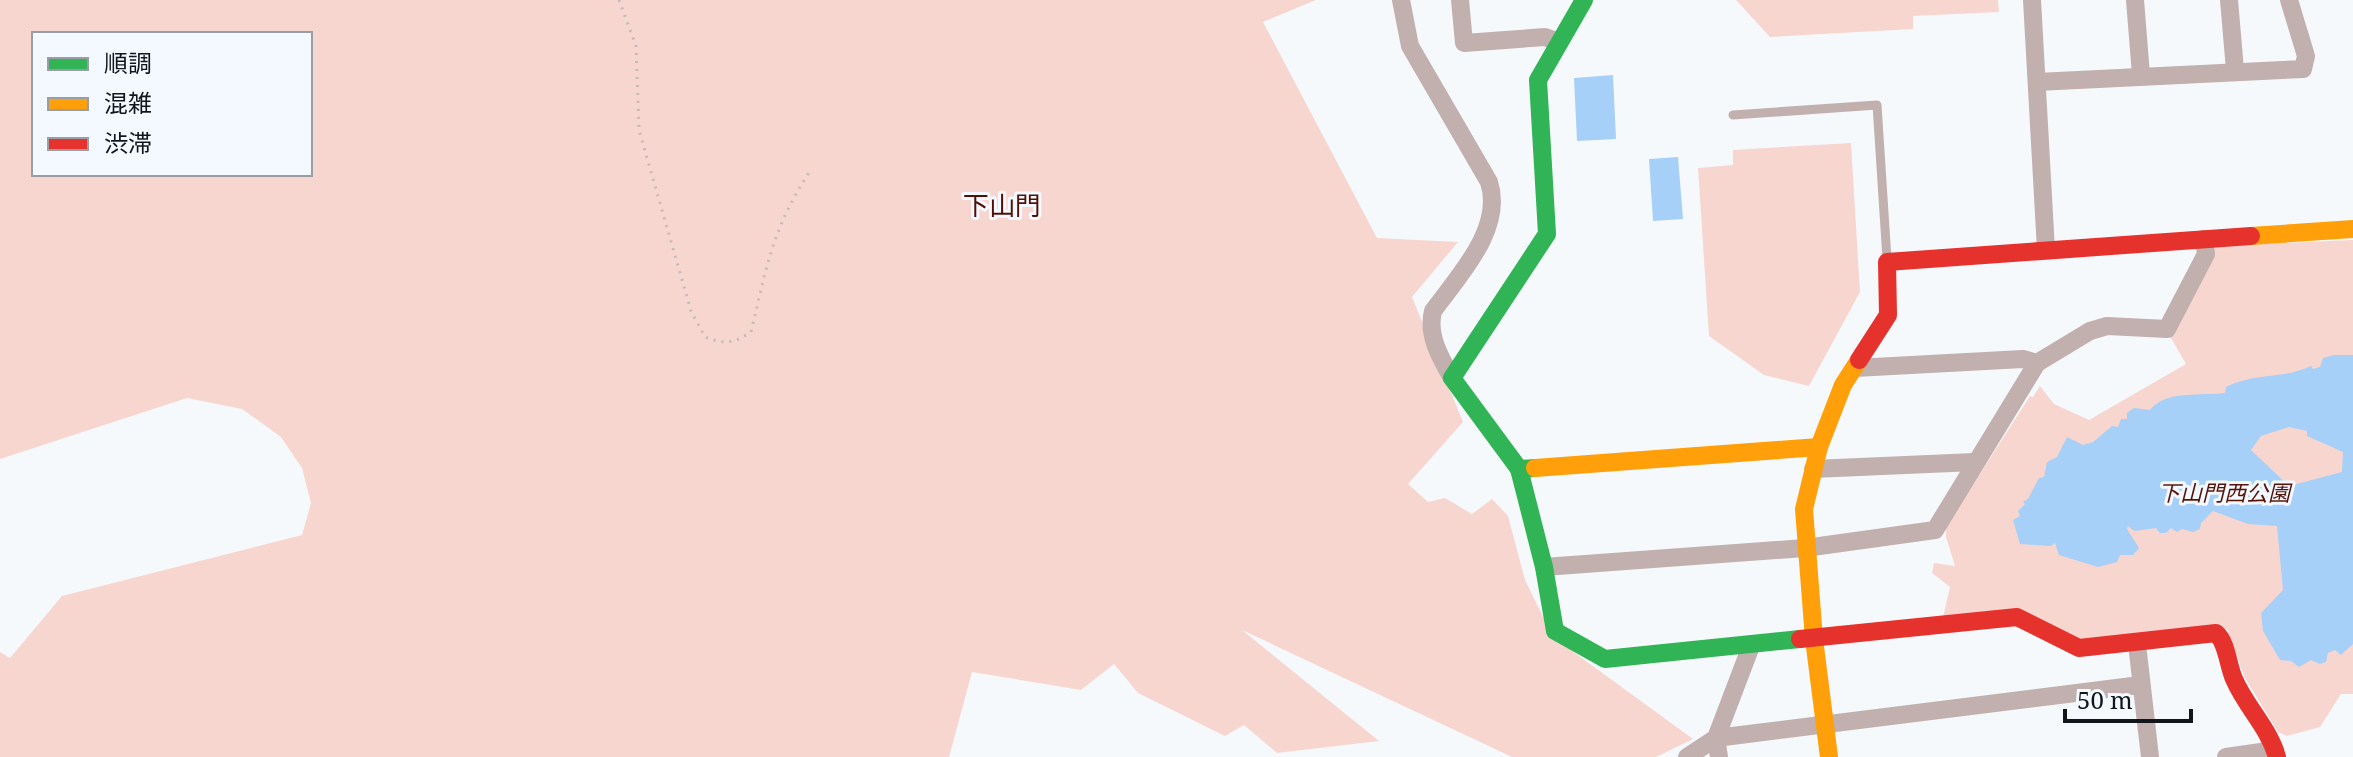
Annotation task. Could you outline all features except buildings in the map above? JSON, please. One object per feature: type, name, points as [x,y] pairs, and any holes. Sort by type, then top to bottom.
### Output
[{"type":"street","points":[[1401,0],[1410,46],[1489,182],[1493,197],[1490,225],[1433,311],[1430,324],[1438,350],[1452,378],[1519,469],[1544,567],[1555,631],[1605,659],[2017,617],[2079,648],[2216,633],[2222,638],[2226,663],[2243,698],[2272,739],[2276,754],[2226,757]]},
{"type":"street","points":[[1460,0],[1464,43],[1545,37],[1559,42]]},
{"type":"street","points":[[1452,378],[1547,234],[1549,222],[1538,80],[1584,0]]},
{"type":"street","points":[[2032,0],[2046,250]]},
{"type":"street","points":[[2135,0],[2141,75]]},
{"type":"street","points":[[2229,0],[2235,70]]},
{"type":"street","points":[[2037,82],[2303,69],[2306,56],[2289,0]]},
{"type":"street","points":[[1829,757],[1814,639],[1804,509],[1819,447],[1843,385],[1888,315],[1887,262],[2353,229]]},
{"type":"street","points":[[1544,567],[1805,548],[1935,530],[2037,363],[2090,331],[2107,326],[2167,329],[2206,254],[2204,239]]},
{"type":"street","points":[[1855,368],[2023,359],[2037,363]]},
{"type":"street","points":[[1519,469],[1819,447]]},
{"type":"street","points":[[1813,469],[1975,462]]},
{"type":"street","points":[[2137,644],[2150,757]]},
{"type":"street","points":[[1718,748],[1751,646]]},
{"type":"street","points":[[1687,757],[1825,724],[2140,685]]},
{"type":"lane","points":[[1733,115],[1877,105],[1887,262]]},
{"type":"path","points":[[619,0],[636,46],[639,130],[691,311],[705,337],[720,343],[735,342],[751,332],[773,236],[810,171]]},
{"type":"green space","points":[[0,0],[1316,0],[1263,22],[1377,238],[1458,242],[1412,297],[1463,422],[1408,484],[1428,502],[1445,498],[1472,514],[1492,499],[1508,516],[1525,580],[1553,637],[1693,739],[1656,757],[1512,757],[1242,630],[1379,741],[1277,753],[1244,725],[1225,736],[1138,693],[1114,664],[1081,690],[972,672],[949,757],[0,757],[0,652],[10,658],[62,596],[302,535],[311,503],[302,468],[281,437],[242,409],[187,398],[0,459]]},
{"type":"green space","points":[[1736,0],[1998,0],[1999,12],[1913,16],[1913,29],[1770,37]]},
{"type":"green space","points":[[1851,143],[1860,292],[1809,386],[1764,375],[1709,336],[1698,168],[1733,165],[1733,150]]},
{"type":"green space","name":"下山門西公園","points":[[2353,240],[2353,694],[2341,694],[2320,727],[2287,736],[2278,732],[2245,678],[2227,629],[2081,644],[2061,633],[1943,617],[1950,587],[1932,573],[1934,563],[1955,566],[1946,527],[2030,396],[2033,397],[2040,386],[2054,404],[2089,420],[2186,364],[2171,338],[2214,246]]},
{"type":"water","points":[[1613,75],[1616,139],[1577,141],[1574,78]]},
{"type":"water","points":[[1678,157],[1683,219],[1653,221],[1649,159]]},
{"type":"water","points":[[2353,355],[2353,644],[2341,655],[2335,650],[2328,653],[2326,662],[2320,664],[2311,660],[2299,667],[2291,661],[2280,660],[2263,631],[2261,613],[2283,590],[2277,526],[2248,524],[2213,511],[2201,523],[2200,529],[2193,532],[2182,529],[2177,532],[2171,528],[2166,533],[2160,533],[2156,528],[2134,531],[2128,526],[2139,548],[2133,555],[2120,555],[2117,562],[2098,567],[2059,555],[2055,543],[2051,546],[2020,544],[2013,520],[2020,516],[2018,511],[2025,504],[2023,502],[2028,499],[2039,478],[2044,477],[2047,462],[2057,457],[2067,437],[2083,445],[2093,442],[2112,426],[2118,427],[2121,419],[2127,419],[2127,413],[2134,408],[2150,410],[2165,399],[2184,395],[2225,393],[2226,387],[2237,382],[2311,366],[2313,369],[2320,367],[2323,358]],"holes":[[[2289,427],[2307,431],[2307,436],[2343,452],[2342,472],[2289,486],[2251,450],[2261,436]]]},
{"type":"traffic: fast","points":[[1535,468],[1519,469],[1452,378],[1547,234],[1538,80],[1584,0]]},
{"type":"traffic: fast","points":[[1519,469],[1544,567],[1555,631],[1605,659],[1800,639]]},
{"type":"traffic: slow","points":[[2251,236],[2353,229]]},
{"type":"traffic: slow","points":[[1829,757],[1814,639],[1804,509],[1819,447],[1843,385],[1859,360]]},
{"type":"traffic: slow","points":[[1535,468],[1819,447]]},
{"type":"traffic: jam","points":[[1859,360],[1888,315],[1887,262],[2251,236]]},
{"type":"traffic: jam","points":[[1800,639],[2017,617],[2079,648],[2216,633],[2223,642],[2239,689],[2269,737],[2277,757]]},
{"type":"district","name":"下山門","points":[[1002,205]]}]
